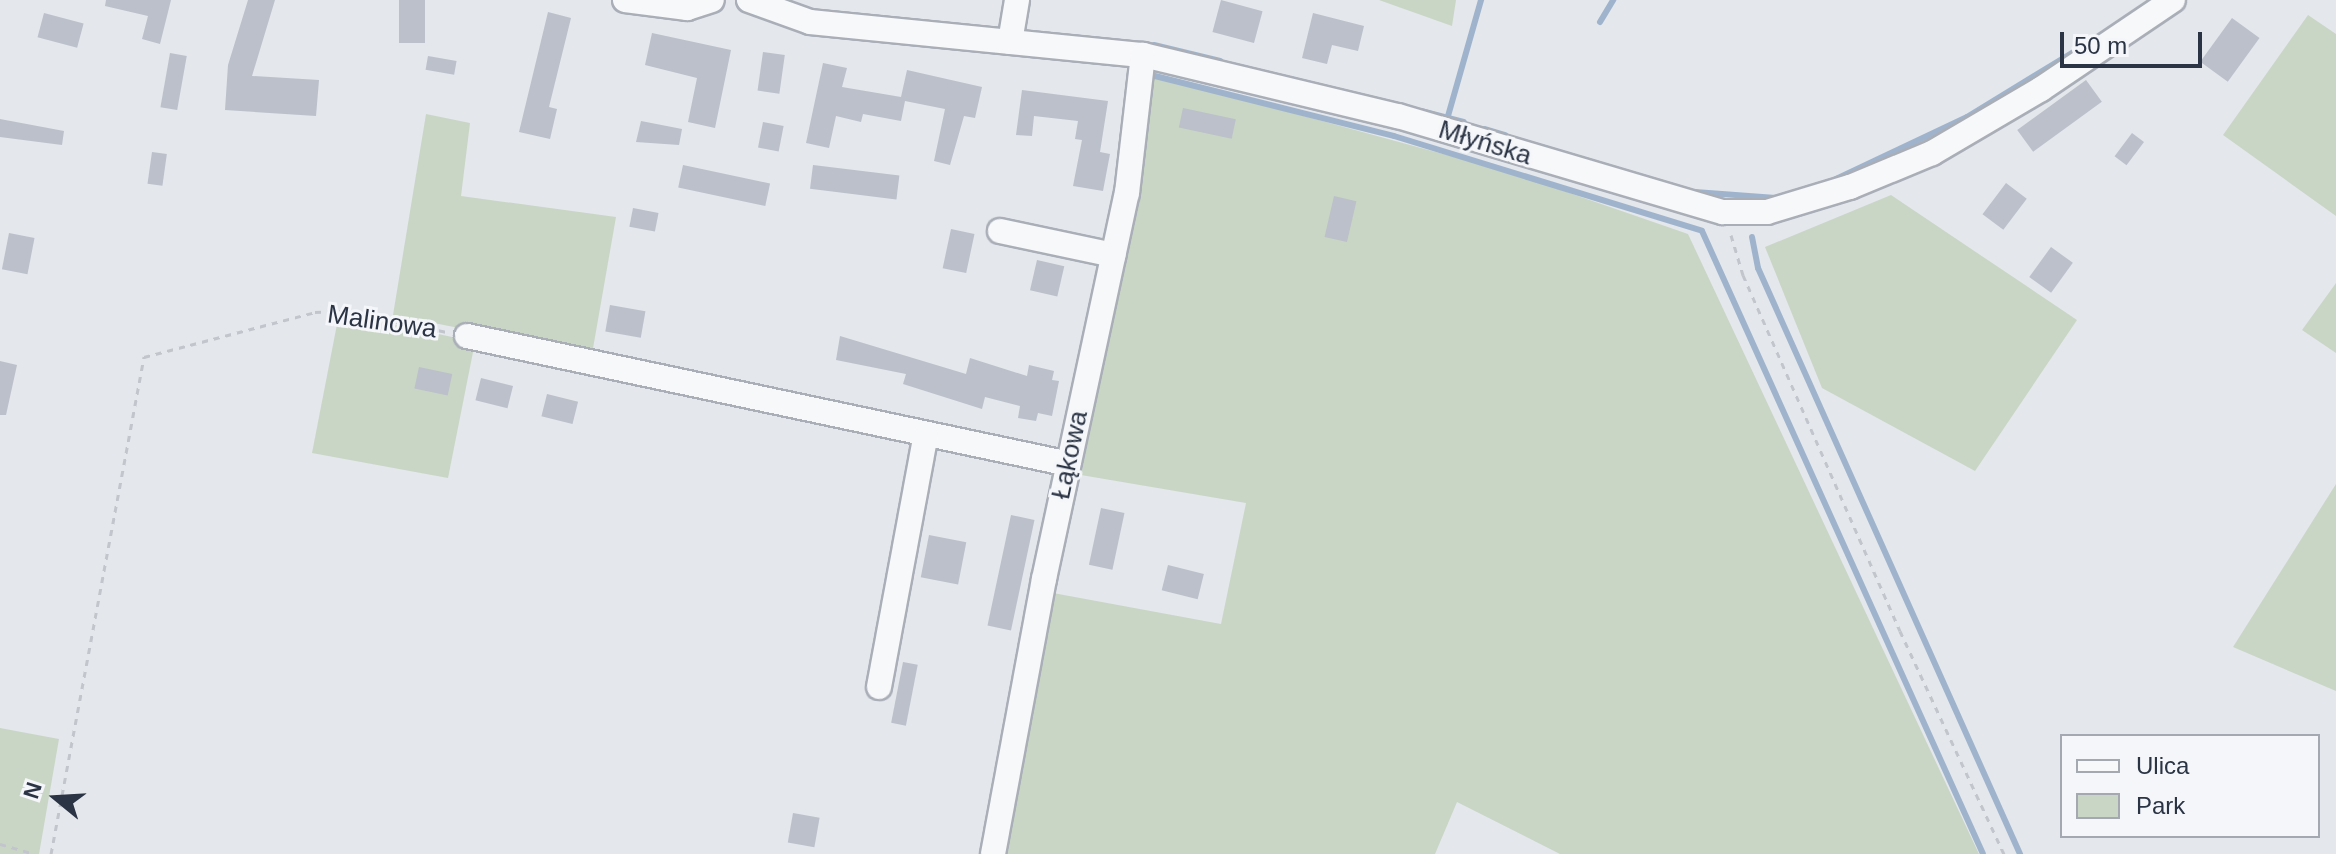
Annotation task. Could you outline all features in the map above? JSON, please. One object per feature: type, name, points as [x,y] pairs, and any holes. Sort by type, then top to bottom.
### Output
[{"type":"street","points":[[625,0],[687,8],[712,0]]},
{"type":"street","name":"Młyńska","points":[[749,0],[810,22],[1143,55],[1398,116],[1723,212],[1767,212],[1850,187],[1932,153],[2041,89],[2173,0]]},
{"type":"street","points":[[1010,42],[1017,0]]},
{"type":"street","name":"Łąkowa","points":[[993,854],[1069,464],[1127,193],[1143,55]]},
{"type":"street","points":[[1000,231],[1113,255]]},
{"type":"street","name":"Malinowa","points":[[467,336],[1069,464]]},
{"type":"street","points":[[879,687],[926,434]]},
{"type":"path","points":[[1723,212],[1756,304],[2004,854]]},
{"type":"path","name":"Malinowa","points":[[51,854],[144,357],[315,312],[345,311],[467,336]]},
{"type":"path","points":[[0,844],[35,854]]},
{"type":"green space","points":[[1379,0],[1456,0],[1452,26]]},
{"type":"green space","points":[[2308,15],[2336,34],[2336,216],[2223,135]]},
{"type":"green space","points":[[1154,75],[1509,172],[1688,234],[1979,854],[1560,854],[1457,802],[1435,854],[1004,854],[1053,593],[1221,624],[1246,503],[1081,475],[1139,193]]},
{"type":"green space","points":[[426,114],[470,123],[461,196],[616,217],[592,354],[393,315]]},
{"type":"green space","points":[[1891,195],[2077,320],[1975,471],[1822,388],[1765,247]]},
{"type":"green space","points":[[2336,283],[2336,353],[2302,330]]},
{"type":"green space","points":[[365,318],[475,342],[448,478],[312,453],[338,319]]},
{"type":"green space","points":[[2336,484],[2336,691],[2233,647]]},
{"type":"green space","points":[[0,728],[59,739],[39,854],[0,854]]},
{"type":"building","points":[[106,0],[171,0],[160,44],[142,39],[148,16],[105,6]]},
{"type":"building","points":[[248,0],[275,0],[252,76],[319,80],[316,116],[225,110],[228,65]]},
{"type":"building","points":[[399,0],[425,0],[425,43],[399,43]]},
{"type":"building","points":[[1221,0],[1263,11],[1254,43],[1212,32]]},
{"type":"building","points":[[548,12],[571,18],[549,107],[557,109],[550,139],[519,132]]},
{"type":"building","points":[[44,13],[84,24],[77,48],[38,37]]},
{"type":"building","points":[[1313,13],[1364,26],[1358,51],[1332,45],[1327,64],[1302,58]]},
{"type":"building","points":[[2232,18],[2260,38],[2228,82],[2200,62]]},
{"type":"building","points":[[652,33],[731,50],[715,128],[688,122],[697,78],[645,65]]},
{"type":"building","points":[[763,52],[785,55],[779,94],[758,91]]},
{"type":"building","points":[[170,53],[187,56],[177,110],[160,107]]},
{"type":"building","points":[[428,56],[457,61],[454,75],[426,70]]},
{"type":"building","points":[[823,63],[847,68],[842,87],[901,97],[907,70],[982,87],[975,118],[964,116],[950,165],[934,161],[945,109],[905,101],[901,121],[863,114],[861,122],[836,116],[829,148],[806,143]]},
{"type":"building","points":[[2086,80],[2102,102],[2033,152],[2017,130]]},
{"type":"building","points":[[1022,90],[1108,101],[1100,152],[1110,154],[1103,191],[1073,186],[1082,140],[1075,139],[1078,121],[1034,116],[1032,136],[1016,135]]},
{"type":"building","points":[[1183,108],[1236,119],[1232,139],[1179,128]]},
{"type":"building","points":[[0,119],[64,131],[62,145],[0,137]]},
{"type":"building","points":[[641,121],[682,129],[679,145],[636,142]]},
{"type":"building","points":[[763,122],[784,126],[779,152],[758,148]]},
{"type":"building","points":[[2132,133],[2144,142],[2127,165],[2115,156]]},
{"type":"building","points":[[152,152],[167,154],[162,186],[148,184]]},
{"type":"building","points":[[683,165],[770,184],[765,206],[678,187]]},
{"type":"building","points":[[813,165],[899,176],[896,199],[810,189]]},
{"type":"building","points":[[2006,183],[2027,199],[2003,230],[1983,214]]},
{"type":"building","points":[[1334,196],[1356,201],[1347,242],[1325,237]]},
{"type":"building","points":[[633,208],[659,213],[655,232],[629,227]]},
{"type":"building","points":[[951,229],[974,234],[966,273],[943,268]]},
{"type":"building","points":[[9,233],[35,238],[27,274],[2,269]]},
{"type":"building","points":[[2051,247],[2073,263],[2051,293],[2029,277]]},
{"type":"building","points":[[1037,260],[1064,266],[1057,297],[1030,290]]},
{"type":"building","points":[[610,305],[645,311],[641,338],[605,332]]},
{"type":"building","points":[[840,336],[966,374],[970,358],[1027,376],[1029,365],[1054,371],[1052,380],[1059,381],[1052,416],[1038,413],[1036,421],[1018,418],[1020,406],[985,397],[982,409],[903,384],[906,374],[836,360]]},
{"type":"building","points":[[0,361],[17,365],[6,415],[0,415]]},
{"type":"building","points":[[419,367],[452,374],[448,396],[414,389]]},
{"type":"building","points":[[481,378],[513,386],[507,408],[475,400]]},
{"type":"building","points":[[547,394],[578,402],[572,424],[541,416]]},
{"type":"building","points":[[1101,508],[1124,513],[1112,570],[1089,565]]},
{"type":"building","points":[[1011,515],[1034,520],[1011,631],[988,626]]},
{"type":"building","points":[[929,535],[966,542],[958,584],[921,577]]},
{"type":"building","points":[[1168,565],[1204,574],[1198,599],[1162,590]]},
{"type":"building","points":[[903,662],[918,665],[906,726],[891,723]]},
{"type":"building","points":[[793,813],[820,818],[814,847],[788,843]]},
{"type":"waterway","points":[[1448,116],[1481,0]]},
{"type":"waterway","points":[[1600,22],[1613,0]]},
{"type":"waterway","points":[[1836,179],[1967,117],[2090,42]]},
{"type":"waterway","points":[[1154,45],[1220,61]]},
{"type":"waterway","points":[[1155,76],[1394,136],[1702,231],[1983,854]]},
{"type":"waterway","points":[[1421,111],[1464,122]]},
{"type":"waterway","points":[[1485,129],[1505,135]]},
{"type":"waterway","points":[[1695,192],[1776,198]]},
{"type":"waterway","points":[[1752,237],[1758,268],[2020,854]]}]
